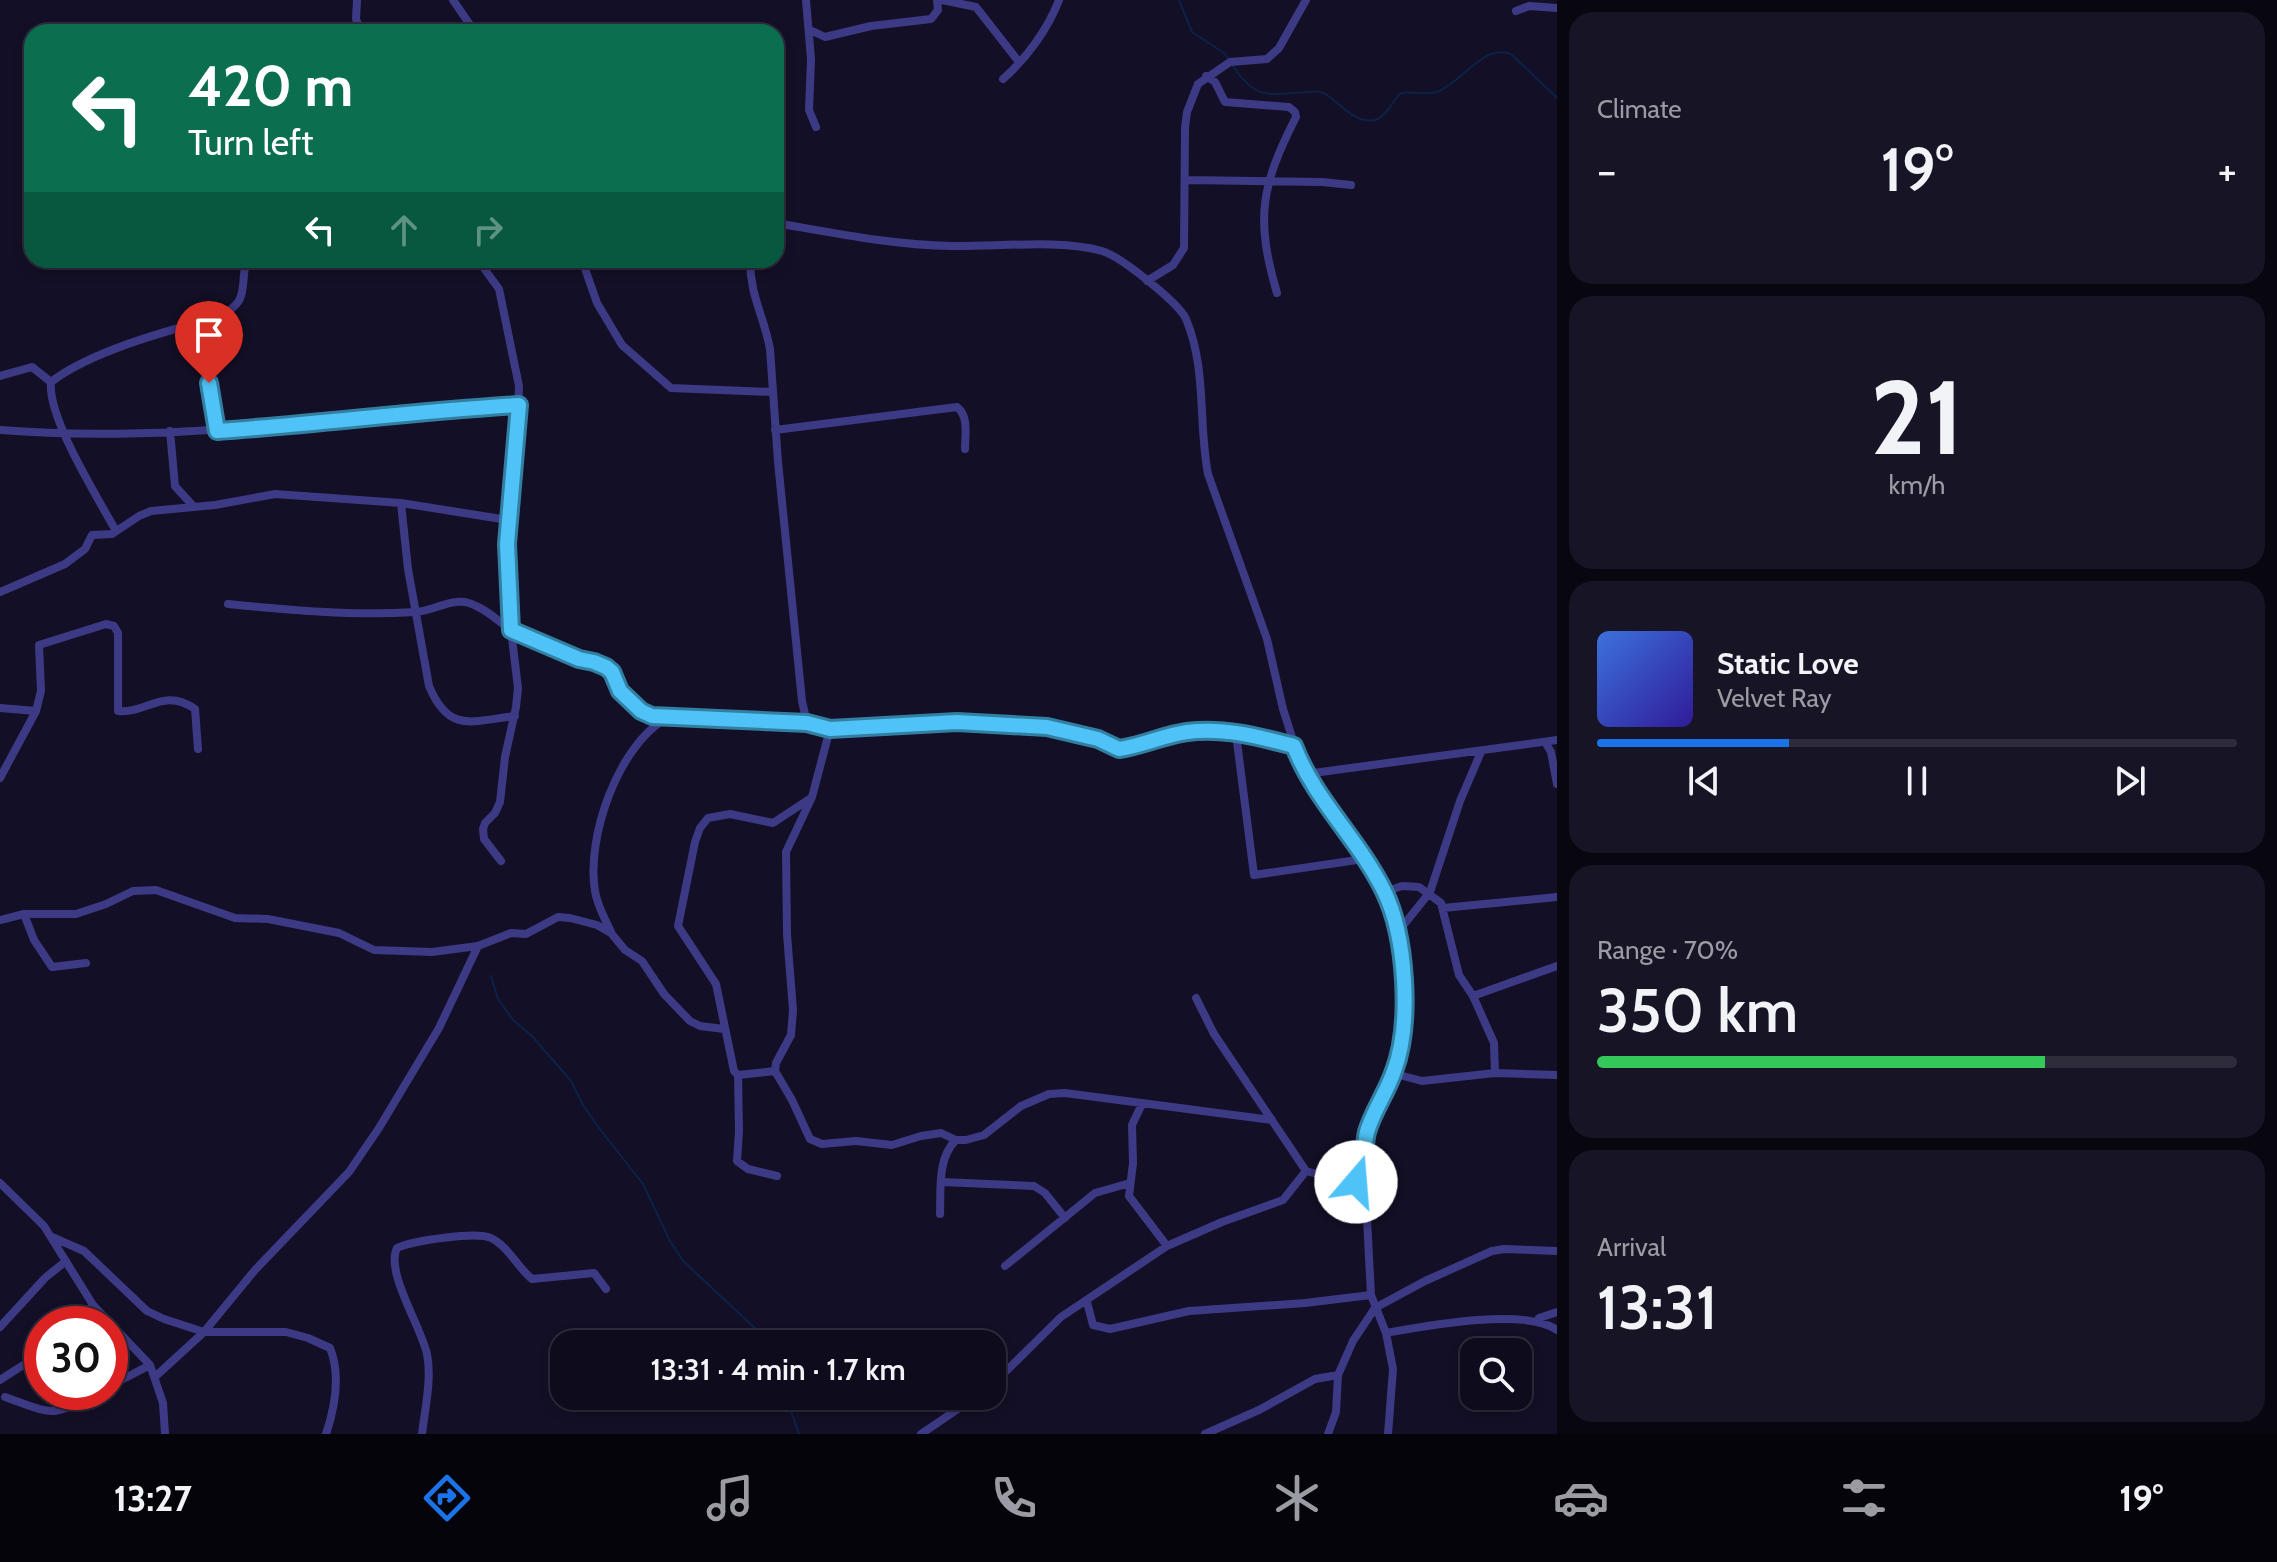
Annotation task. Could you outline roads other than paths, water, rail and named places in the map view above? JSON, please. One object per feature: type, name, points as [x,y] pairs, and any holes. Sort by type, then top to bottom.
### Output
[{"type":"street","points":[[357,0],[358,24]]},
{"type":"street","points":[[453,0],[470,24]]},
{"type":"street","points":[[806,0],[810,30],[809,110],[816,127]]},
{"type":"street","points":[[810,30],[825,37],[871,26],[931,19],[938,10],[939,0],[976,7],[1019,62]]},
{"type":"street","points":[[1003,79],[1052,19],[1059,0]]},
{"type":"street","points":[[1147,281],[1173,265],[1184,248],[1187,112],[1198,84],[1230,62],[1267,59],[1279,48],[1306,0]]},
{"type":"street","points":[[1516,11],[1529,6],[1557,8]]},
{"type":"street","points":[[1206,76],[1215,82],[1225,102],[1294,109],[1296,117],[1267,182],[1263,236],[1277,293]]},
{"type":"street","points":[[1186,180],[1351,185]]},
{"type":"street","points":[[784,224],[899,243],[1082,246],[1114,255],[1171,299],[1185,316],[1202,378],[1204,449],[1208,474],[1267,639],[1294,746],[1306,774],[1354,840],[1384,892],[1398,932],[1404,1005],[1394,1071],[1367,1133],[1365,1181],[1371,1295],[1386,1333],[1393,1369],[1388,1434]]},
{"type":"street","points":[[116,531],[66,435],[50,393],[51,382],[65,371],[106,354],[217,318],[239,304],[243,297],[245,268]]},
{"type":"street","points":[[484,268],[499,289],[517,372],[519,405],[508,520],[511,630],[518,688],[500,802],[483,829],[484,839],[501,861]]},
{"type":"street","points":[[585,268],[597,303],[622,345],[671,388],[773,392]]},
{"type":"street","points":[[751,268],[752,291],[770,349],[775,430],[802,701],[807,723]]},
{"type":"street","points":[[190,325],[209,383],[217,431]]},
{"type":"street","points":[[0,376],[32,367],[51,382]]},
{"type":"street","points":[[0,430],[66,435],[217,431],[418,411],[519,405]]},
{"type":"street","points":[[775,430],[957,407],[965,421],[965,449]]},
{"type":"street","points":[[170,431],[175,486],[193,506]]},
{"type":"street","points":[[1,591],[65,564],[85,549],[92,535],[116,531],[151,511],[275,494],[401,503],[508,520]]},
{"type":"street","points":[[401,503],[408,569],[429,686],[443,712],[453,719],[466,721],[515,716]]},
{"type":"street","points":[[228,604],[418,612],[457,602],[467,603],[480,608],[511,630],[606,667],[612,672],[620,691],[641,711],[665,718],[807,723],[830,729],[943,722],[1021,725],[1072,731],[1119,749],[1188,732],[1215,731],[1294,746]]},
{"type":"street","points":[[0,778],[36,711],[41,691],[39,645],[106,624],[114,626],[118,633],[118,711],[134,710],[161,700],[191,705],[195,709],[198,749]]},
{"type":"street","points":[[0,708],[36,711]]},
{"type":"street","points":[[665,718],[649,728],[631,749],[614,783],[595,849],[595,890],[611,933],[625,950],[642,961],[680,1013],[700,1026],[724,1029]]},
{"type":"street","points":[[830,729],[812,797],[786,852],[792,1022],[788,1044],[776,1063],[775,1071],[792,1100],[805,1134],[815,1143],[856,1141],[892,1145],[941,1133],[956,1140],[984,1135],[1021,1106],[1049,1094],[1065,1093],[1272,1120]]},
{"type":"street","points":[[1236,734],[1254,875],[1364,859]]},
{"type":"street","points":[[1306,774],[1557,740]]},
{"type":"street","points":[[1545,742],[1551,752],[1557,784]]},
{"type":"street","points":[[1398,932],[1430,892],[1460,801],[1481,752]]},
{"type":"street","points":[[777,1176],[748,1169],[737,1161],[738,1075],[734,1071],[712,975],[678,926],[700,828],[708,818],[730,814],[773,823],[812,797]]},
{"type":"street","points":[[1384,892],[1410,886],[1430,892],[1443,908],[1459,975],[1473,996],[1494,1043],[1495,1073]]},
{"type":"street","points":[[0,920],[24,914],[76,914],[133,891],[156,890],[235,918],[268,919],[339,933],[374,950],[448,952],[478,946],[511,933],[526,934],[558,917],[580,919],[611,933]]},
{"type":"street","points":[[1443,908],[1557,897]]},
{"type":"street","points":[[24,914],[34,940],[52,967],[86,963]]},
{"type":"street","points":[[156,1376],[204,1332],[242,1285],[340,1182],[363,1152],[439,1028],[478,946]]},
{"type":"street","points":[[1473,996],[1557,966]]},
{"type":"street","points":[[1196,998],[1214,1034],[1306,1171],[1343,1181],[1365,1181]]},
{"type":"street","points":[[738,1075],[775,1071]]},
{"type":"street","points":[[1394,1071],[1422,1081],[1495,1073],[1557,1075]]},
{"type":"street","points":[[1142,1104],[1132,1125],[1133,1163],[1129,1196],[1167,1246]]},
{"type":"street","points":[[940,1214],[945,1154],[956,1140]]},
{"type":"street","points":[[1006,1371],[1061,1317],[1167,1246],[1283,1200],[1306,1171]]},
{"type":"street","points":[[942,1182],[1034,1186],[1045,1193],[1065,1218]]},
{"type":"street","points":[[0,1183],[52,1237],[93,1305],[150,1365],[156,1376],[165,1434]]},
{"type":"street","points":[[1005,1266],[1095,1193],[1130,1183]]},
{"type":"street","points":[[52,1237],[84,1251],[147,1311],[204,1332],[286,1332],[330,1348],[336,1370],[336,1391],[326,1434]]},
{"type":"street","points":[[422,1434],[428,1382],[427,1355],[396,1271],[394,1252],[397,1248],[427,1241],[484,1237],[497,1242],[532,1279],[594,1273],[606,1289]]},
{"type":"street","points":[[1328,1434],[1336,1412],[1338,1375],[1353,1341],[1375,1308],[1492,1251],[1557,1251]]},
{"type":"street","points":[[0,1327],[45,1278],[66,1261]]},
{"type":"street","points":[[1087,1302],[1093,1325],[1110,1329],[1189,1311],[1371,1295]]},
{"type":"street","points":[[1539,1318],[1557,1312]]},
{"type":"street","points":[[1386,1333],[1456,1323],[1518,1320],[1540,1321],[1557,1330]]},
{"type":"street","points":[[0,1380],[24,1365]]},
{"type":"street","points":[[128,1377],[150,1365]]},
{"type":"street","points":[[1205,1434],[1268,1406],[1315,1379],[1338,1375]]},
{"type":"street","points":[[5,1397],[24,1404]]},
{"type":"street","points":[[41,1410],[60,1413],[65,1410]]},
{"type":"street","points":[[921,1434],[956,1410]]},
{"type":"waterway","points":[[1179,0],[1192,32],[1224,53],[1230,61]]},
{"type":"waterway","points":[[1233,66],[1258,91],[1274,94],[1320,92],[1355,116],[1368,120],[1383,116],[1401,93],[1439,91],[1482,59],[1501,52],[1511,54],[1557,98]]},
{"type":"waterway","points":[[491,976],[498,999],[513,1020],[532,1036],[571,1081],[599,1128],[643,1184],[683,1261],[757,1330]]},
{"type":"waterway","points":[[791,1410],[799,1434]]}]
